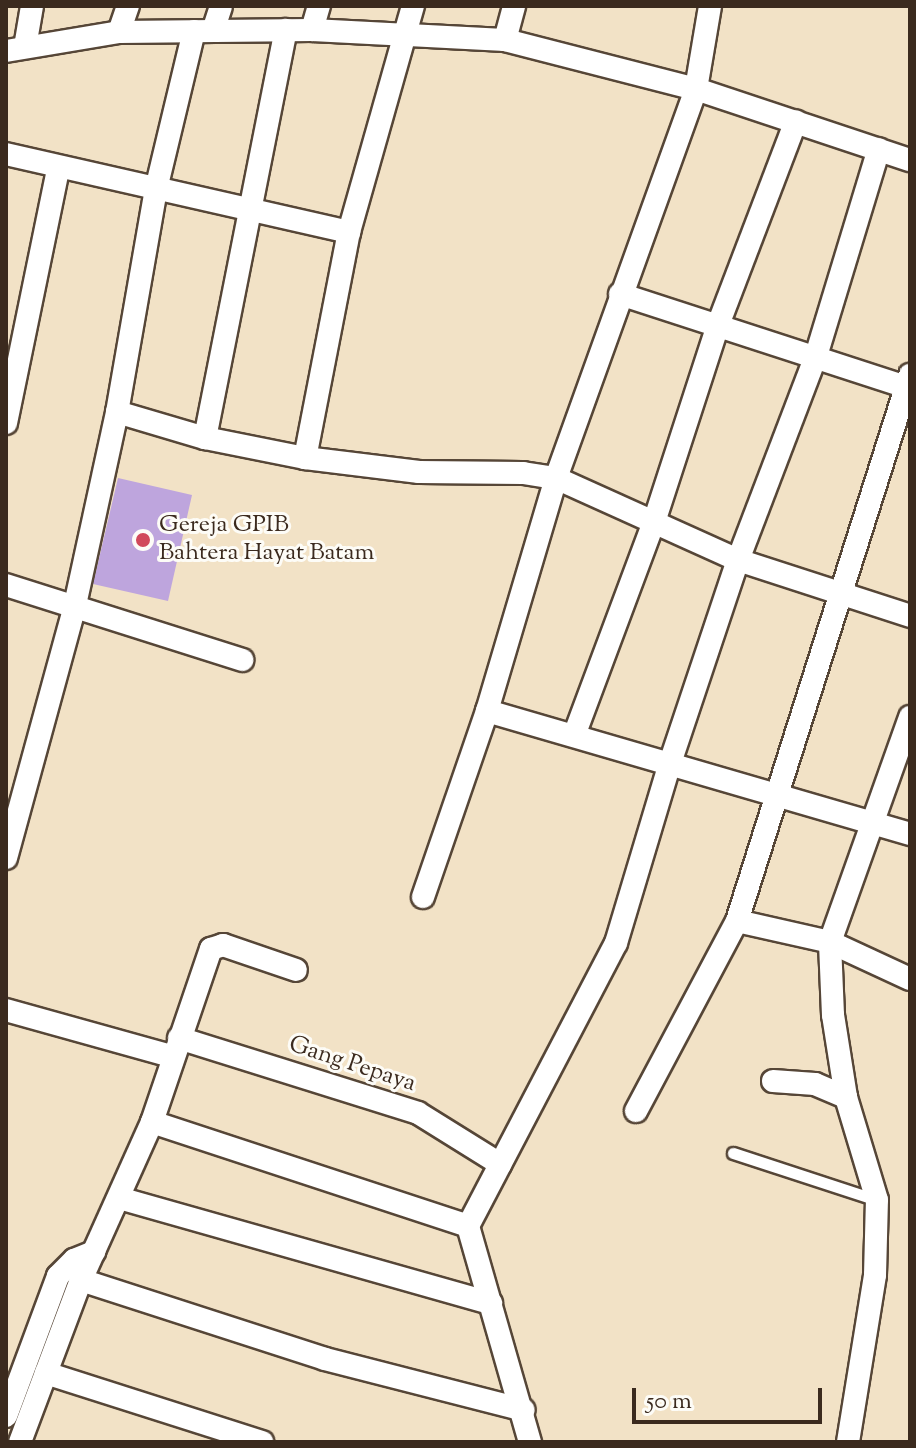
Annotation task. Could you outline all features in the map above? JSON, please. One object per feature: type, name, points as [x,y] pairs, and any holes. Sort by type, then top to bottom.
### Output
[{"type":"street","points":[[32,6],[16,49],[119,32],[312,30],[505,40],[696,89],[910,160]]},
{"type":"street","points":[[119,32],[128,6]]},
{"type":"street","points":[[6,858],[75,605],[117,412],[156,189],[204,31],[221,6]]},
{"type":"street","points":[[312,30],[319,6]]},
{"type":"street","points":[[305,458],[349,232],[413,6]]},
{"type":"street","points":[[505,40],[514,6]]},
{"type":"street","points":[[423,897],[487,711],[556,478],[696,89],[710,6]]},
{"type":"street","points":[[205,438],[286,30]]},
{"type":"street","points":[[575,733],[654,522],[718,325],[796,121]]},
{"type":"street","points":[[530,1442],[524,1410],[468,1226],[616,943],[670,763],[738,560],[816,356],[879,149]]},
{"type":"street","points":[[6,154],[58,169],[349,232]]},
{"type":"street","points":[[6,423],[58,169]]},
{"type":"street","points":[[620,294],[909,383],[781,795],[737,921],[636,1111]]},
{"type":"street","points":[[117,412],[205,438],[305,458],[419,472],[556,478],[738,560],[910,616]]},
{"type":"street","points":[[6,585],[242,660]]},
{"type":"street","points":[[487,711],[575,733],[876,821],[910,834]]},
{"type":"street","points":[[848,1442],[875,1275],[877,1200],[846,1097],[829,981],[830,942],[876,821],[910,717]]},
{"type":"street","points":[[737,921],[830,942],[910,979]]},
{"type":"street","points":[[20,1442],[81,1280],[152,1122],[175,1047],[213,947],[223,945],[296,970]]},
{"type":"street","name":"Gang Pepaya","points":[[6,1010],[175,1047],[418,1113],[500,1164]]},
{"type":"street","points":[[773,1081],[815,1084],[846,1097]]},
{"type":"street","points":[[152,1122],[468,1226]]},
{"type":"street","points":[[119,1198],[491,1303]]},
{"type":"street","points":[[6,1416],[58,1276],[74,1260],[94,1252]]},
{"type":"street","points":[[81,1280],[325,1359],[524,1410]]},
{"type":"street","points":[[46,1373],[262,1442]]},
{"type":"lane","points":[[733,1153],[877,1200]]},
{"type":"building","name":"Gereja GPIB Bahtera Hayat Batam","points":[[118,478],[192,495],[168,601],[93,584]]},
{"type":"place","name":"Gereja GPIB Bahtera Hayat Batam","points":[[143,540]]}]
